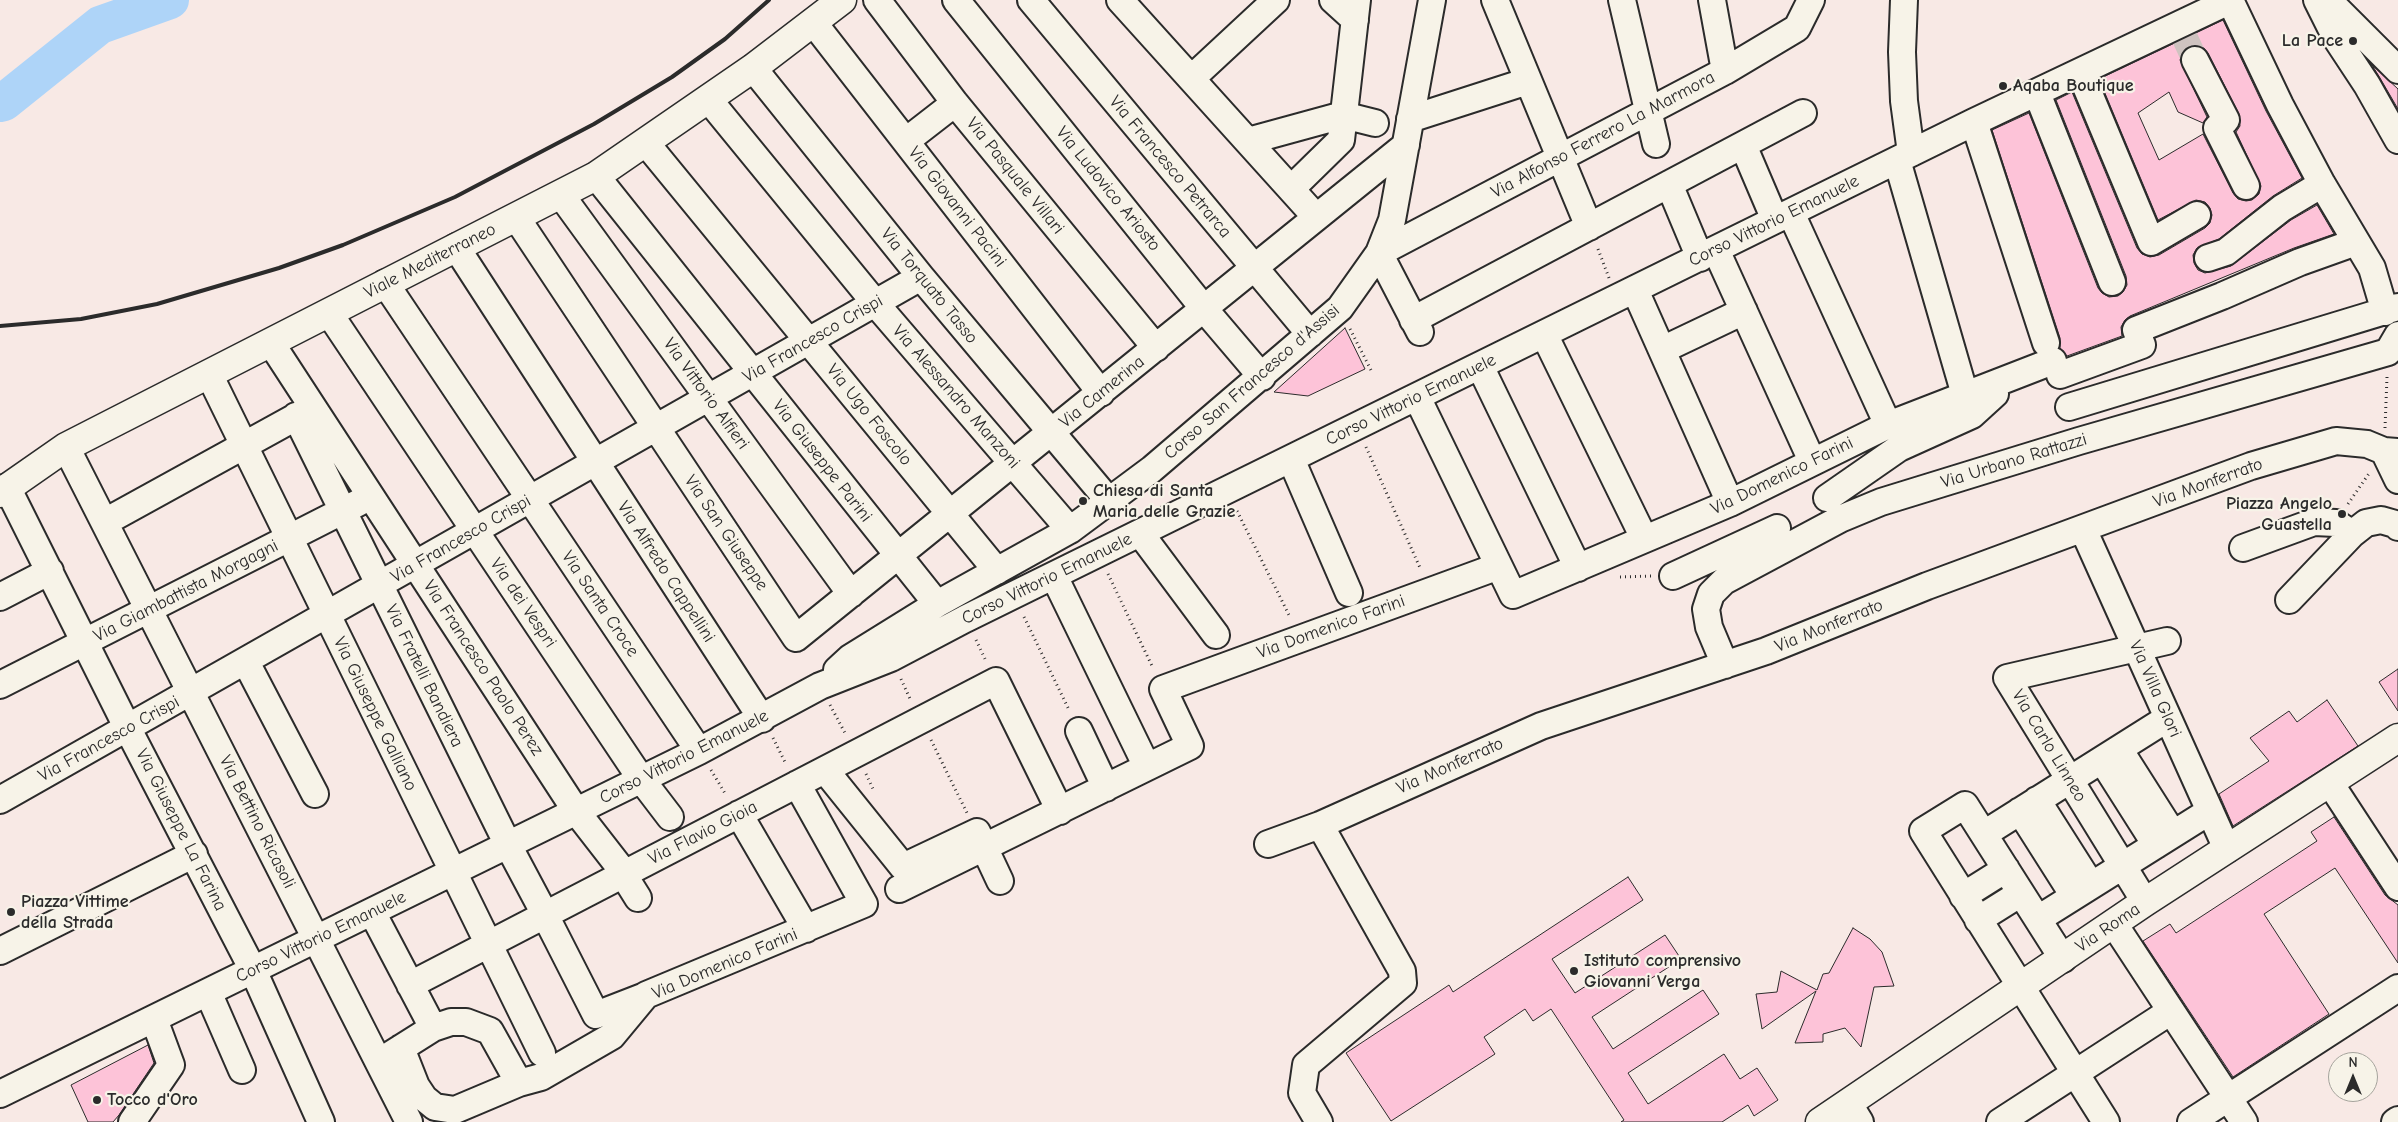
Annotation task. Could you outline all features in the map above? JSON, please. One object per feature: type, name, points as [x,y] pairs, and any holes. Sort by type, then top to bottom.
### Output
[{"type":"main road","name":"Viale Mediterraneo","points":[[4,490],[66,447],[596,176],[709,100],[842,0]]},
{"type":"main road","name":"Via Roma","points":[[1820,1122],[1855,1113],[2021,987],[2145,902],[2398,738]]},
{"type":"street","name":"Via Pasquale Villari","points":[[877,0],[955,103],[1156,348]]},
{"type":"street","name":"Via Ludovico Ariosto","points":[[956,0],[1205,310],[1262,377]]},
{"type":"street","name":"Via Francesco Petrarca","points":[[1031,0],[1310,334]]},
{"type":"street","points":[[1120,0],[1316,217]]},
{"type":"street","points":[[1192,78],[1276,0]]},
{"type":"street","points":[[1291,189],[1341,140],[1342,115],[1356,10],[1333,0]]},
{"type":"street","name":"Corso San Francesco d'Assisi","points":[[820,686],[850,658],[937,604],[1070,530],[1109,502],[1152,469],[1262,377],[1340,308],[1379,253],[1392,220],[1432,0]]},
{"type":"street","points":[[1495,0],[1589,227]]},
{"type":"street","points":[[1622,0],[1656,144]]},
{"type":"street","points":[[1712,0],[1725,71]]},
{"type":"street","name":"Via Alfonso Ferrero La Marmora","points":[[1379,253],[1725,71],[1797,28],[1811,0]]},
{"type":"street","points":[[1904,0],[1902,52],[1904,157],[1965,395]]},
{"type":"street","points":[[2069,407],[2392,309],[2372,268],[2322,184],[2280,105],[2230,0]]},
{"type":"street","name":"Corso Vittorio Emanuele","points":[[0,1094],[641,780],[762,719],[820,686],[891,658],[965,619],[1974,122],[2080,72],[2181,31],[2230,0]]},
{"type":"street","points":[[2317,0],[2336,38],[2367,85],[2398,140]]},
{"type":"street","points":[[2328,0],[2398,70]]},
{"type":"street","name":"Via Giovanni Pacini","points":[[813,22],[1101,393]]},
{"type":"street","points":[[2195,60],[2226,120],[2217,128],[2246,186]]},
{"type":"street","name":"Via Torquato Tasso","points":[[753,68],[921,278],[1109,502]]},
{"type":"street","points":[[2080,72],[2151,242],[2197,215]]},
{"type":"street","points":[[1410,119],[1528,80]]},
{"type":"street","points":[[2037,93],[2112,282]]},
{"type":"street","name":"Via Alessandro Manzoni","points":[[709,100],[876,304],[1070,530]]},
{"type":"street","points":[[906,141],[955,103]]},
{"type":"street","points":[[1379,253],[1416,326],[1589,227],[1803,113]]},
{"type":"street","points":[[1248,141],[1342,115],[1375,123]]},
{"type":"street","points":[[1974,122],[2053,359]]},
{"type":"street","name":"Via Ugo Foscolo","points":[[646,143],[997,571]]},
{"type":"street","name":"Via Camerina","points":[[796,638],[1205,310],[1406,145]]},
{"type":"street","points":[[1743,145],[1783,217],[1888,425]]},
{"type":"street","name":"Via Giuseppe Parini","points":[[596,176],[937,604]]},
{"type":"street","points":[[1669,184],[1708,254],[1744,311],[1812,462]]},
{"type":"street","points":[[2208,258],[2226,252],[2282,208],[2322,184]]},
{"type":"street","name":"Via Vittorio Alfieri","points":[[561,195],[851,594]]},
{"type":"street","name":"Via San Giuseppe","points":[[516,217],[796,638]]},
{"type":"street","name":"Via Domenico Farini","points":[[1163,689],[1499,566],[1513,595],[1730,502],[1888,425],[2053,359],[2142,345],[2136,330],[2222,296],[2300,262],[2356,242]]},
{"type":"street","name":"Via Alfredo Cappellini","points":[[456,247],[762,719]]},
{"type":"street","name":"Via Francesco Crispi","points":[[0,800],[921,278]]},
{"type":"street","name":"Via Santa Croce","points":[[385,283],[699,751]]},
{"type":"street","points":[[1626,294],[1662,350],[1730,502]]},
{"type":"street","points":[[1662,350],[1744,311]]},
{"type":"street","name":"Via dei Vespri","points":[[329,313],[641,780],[670,817]]},
{"type":"street","points":[[1544,334],[1638,528]]},
{"type":"street","name":"Via Francesco Paolo Perez","points":[[271,342],[304,412],[371,496],[576,811],[620,870],[638,898]]},
{"type":"street","name":"Via Urbano Rattazzi","points":[[1724,665],[1709,627],[1706,609],[1711,594],[1724,581],[1840,519],[1882,502],[2393,344]]},
{"type":"street","points":[[1480,366],[1578,568]]},
{"type":"street","name":"Via Giuseppe Galliano","points":[[209,374],[542,1053]]},
{"type":"street","points":[[1827,498],[1899,448],[1972,415],[1995,394]]},
{"type":"street","points":[[1417,397],[1499,566]]},
{"type":"street","points":[[105,522],[304,412]]},
{"type":"street","name":"Via Fratelli Bandiera","points":[[304,412],[343,510],[508,845],[596,1015],[646,996]]},
{"type":"street","name":"Via Monferrato","points":[[1268,844],[1320,825],[1541,726],[1766,651],[1927,586],[2251,466],[2336,441],[2367,444],[2391,452]]},
{"type":"street","name":"Via Bettino Ricasoli","points":[[66,447],[316,939],[390,1055],[409,1122]]},
{"type":"street","points":[[2391,452],[2398,480]]},
{"type":"street","points":[[1291,459],[1349,593]]},
{"type":"street","name":"Via Giuseppe La Farina","points":[[4,490],[50,571],[128,729],[253,970],[321,1122]]},
{"type":"street","name":"Via Giambattista Morgagni","points":[[0,685],[371,496]]},
{"type":"street","points":[[2243,548],[2314,522],[2344,528],[2381,520],[2395,524],[2398,527]]},
{"type":"street","points":[[1673,576],[1777,528]]},
{"type":"street","points":[[2289,600],[2344,528]]},
{"type":"street","name":"Via Villa Glori","points":[[2082,529],[2227,849]]},
{"type":"street","points":[[1140,533],[1216,635]]},
{"type":"street","points":[[0,597],[50,571]]},
{"type":"street","points":[[1054,576],[1147,767]]},
{"type":"street","name":"Via Carlo Linneo","points":[[2145,902],[2007,678],[2167,641]]},
{"type":"street","points":[[246,662],[315,794]]},
{"type":"street","points":[[996,681],[1060,811]]},
{"type":"street","name":"Via Flavio Gioia","points":[[410,985],[488,945],[543,911],[620,870],[798,784],[996,681]]},
{"type":"street","points":[[825,770],[903,867],[1060,811],[1190,746],[1163,689]]},
{"type":"street","points":[[1984,834],[2168,718]]},
{"type":"street","points":[[1079,731],[1106,788]]},
{"type":"street","points":[[2110,755],[2164,839]]},
{"type":"street","points":[[2330,783],[2398,887]]},
{"type":"street","name":"Via Domenico Farini","points":[[390,1055],[424,1098],[435,1107],[454,1110],[519,1083],[540,1077],[612,1036],[646,996],[864,904],[798,784]]},
{"type":"street","points":[[2063,959],[1965,804],[1922,831],[2106,1122]]},
{"type":"street","points":[[2029,806],[2083,891]]},
{"type":"street","points":[[2038,919],[2210,811]]},
{"type":"street","points":[[738,814],[806,929]]},
{"type":"street","points":[[888,819],[910,864]]},
{"type":"street","points":[[1319,1122],[1302,1093],[1306,1065],[1403,983],[1402,971],[1320,825]]},
{"type":"street","points":[[981,840],[1000,881]]},
{"type":"street","points":[[899,889],[981,840]]},
{"type":"street","points":[[0,950],[194,854]]},
{"type":"street","points":[[1963,896],[2006,869]]},
{"type":"street","points":[[1978,920],[2021,893]]},
{"type":"street","points":[[372,912],[433,1028]]},
{"type":"street","points":[[2114,924],[2244,1122]]},
{"type":"street","points":[[2191,1122],[2398,988]]},
{"type":"street","points":[[208,992],[242,1070]]},
{"type":"street","points":[[2000,1122],[2171,1011]]},
{"type":"street","points":[[490,1031],[522,1014]]},
{"type":"street","points":[[132,1122],[170,1065],[154,1019]]},
{"type":"street","points":[[390,1055],[433,1028],[451,1022],[466,1022],[490,1031],[519,1083]]},
{"type":"path","points":[[1589,227],[1626,294]]},
{"type":"path","points":[[1340,308],[1372,372]]},
{"type":"path","points":[[2344,528],[2391,452],[2393,344]]},
{"type":"path","points":[[1357,426],[1430,590]]},
{"type":"path","points":[[1226,491],[1301,639]]},
{"type":"path","points":[[1098,554],[1163,689]]},
{"type":"path","points":[[1014,596],[1079,731]]},
{"type":"path","points":[[965,619],[996,681]]},
{"type":"path","points":[[891,658],[981,840]]},
{"type":"path","points":[[820,686],[888,819]]},
{"type":"path","points":[[762,719],[798,784]]},
{"type":"path","points":[[699,751],[738,814]]},
{"type":"building","points":[[2223,20],[2266,111],[2302,178],[2273,196],[2219,239],[2197,248],[2193,255],[2194,263],[2198,270],[2205,273],[2231,266],[2291,220],[2317,205],[2334,234],[2294,248],[2130,316],[2121,327],[2122,336],[2067,356],[2060,348],[2060,338],[1992,130],[2029,113],[2098,288],[2109,297],[2118,296],[2123,292],[2127,285],[2126,276],[2056,100],[2072,92],[2137,248],[2142,254],[2150,257],[2159,255],[2205,228],[2210,223],[2212,215],[2210,208],[2205,202],[2196,200],[2158,220],[2099,79]],"holes":[[[2195,45],[2203,47],[2208,53],[2239,114],[2240,126],[2236,132],[2261,186],[2259,194],[2252,200],[2238,199],[2233,193],[2203,134],[2159,160],[2138,113],[2169,92],[2178,112],[2203,123],[2207,117],[2180,60],[2183,52],[2188,47]]]},
{"type":"building","points":[[2372,65],[2398,89],[2398,109],[2380,78]]},
{"type":"building","points":[[1345,328],[1365,369],[1308,396],[1274,392]]},
{"type":"building","points":[[2398,669],[2398,711],[2379,682]]},
{"type":"building","points":[[2327,700],[2358,746],[2233,826],[2219,794],[2269,761],[2250,738],[2289,711],[2297,722]]},
{"type":"building","points":[[2334,817],[2385,895],[2398,905],[2398,963],[2335,868],[2264,914],[2329,1014],[2233,1077],[2143,941],[2170,924],[2176,933],[2317,841],[2311,832]]},
{"type":"building","points":[[1628,877],[1643,900],[1552,959],[1575,993],[1665,935],[1681,959],[1592,1017],[1613,1049],[1703,990],[1719,1014],[1628,1073],[1648,1104],[1724,1054],[1740,1079],[1757,1068],[1778,1100],[1754,1116],[1748,1105],[1722,1122],[1621,1122],[1624,1120],[1551,1009],[1533,1021],[1525,1009],[1484,1037],[1495,1054],[1391,1121],[1346,1053],[1449,985],[1453,992]]},
{"type":"building","points":[[1853,928],[1870,939],[1882,952],[1894,986],[1874,987],[1861,1047],[1845,1028],[1823,1034],[1823,1042],[1795,1043],[1816,991],[1762,1029],[1756,994],[1777,992],[1781,971],[1817,990],[1823,974],[1829,973]]},
{"type":"building","points":[[148,1045],[154,1063],[119,1115],[113,1122],[88,1122],[71,1085]]},
{"type":"waterway","points":[[0,103],[4,102],[100,25],[170,0]]},
{"type":"tunnel","points":[[2184,36],[2195,60]]},
{"type":"railway","points":[[0,326],[81,319],[157,304],[279,268],[343,245],[455,197],[594,124],[672,77],[725,39],[769,0]]},
{"type":"place","name":"La Pace","points":[[2353,41]]},
{"type":"place","name":"Aqaba Boutique","points":[[2003,86]]},
{"type":"place","name":"Chiesa di Santa Maria delle Grazie","points":[[1083,501]]},
{"type":"place","name":"Piazza Angelo Guastella","points":[[2342,514]]},
{"type":"place","name":"Piazza Vittime della Strada","points":[[11,912]]},
{"type":"place","name":"Istituto comprensivo Giovanni Verga","points":[[1574,971]]},
{"type":"place","name":"Tocco d'Oro","points":[[97,1100]]}]
